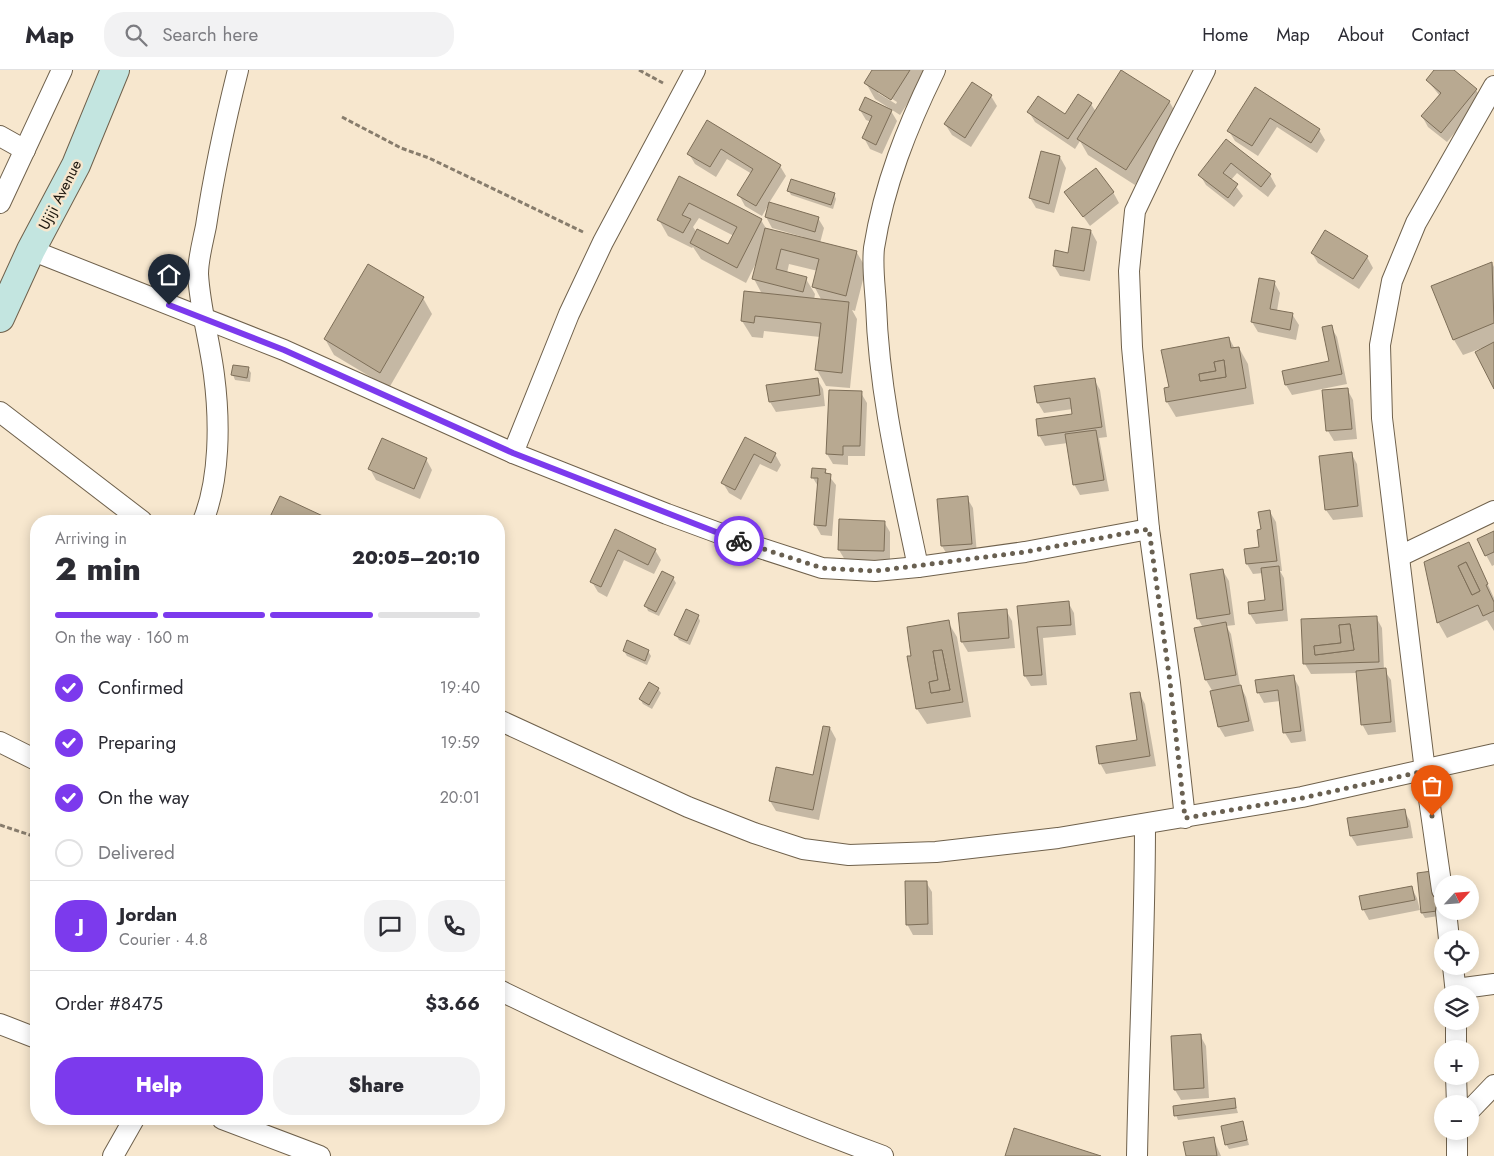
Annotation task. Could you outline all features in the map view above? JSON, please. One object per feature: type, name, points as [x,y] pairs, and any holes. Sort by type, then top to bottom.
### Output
[{"type":"street","points":[[0,203],[62,70]]},
{"type":"street","name":"Ujiji Avenue","points":[[0,318],[31,250],[76,165],[115,70]]},
{"type":"street","points":[[205,515],[210,502],[216,462],[214,376],[203,319],[198,273],[216,164],[238,70]]},
{"type":"street","points":[[513,453],[569,314],[603,242],[695,70]]},
{"type":"street","points":[[918,567],[888,419],[878,351],[874,250],[887,186],[913,114],[935,70]]},
{"type":"street","points":[[1185,818],[1170,682],[1149,529],[1132,346],[1129,271],[1135,211],[1205,70]]},
{"type":"street","points":[[1440,875],[1425,771],[1382,418],[1380,354],[1392,281],[1416,223],[1494,86]]},
{"type":"street","points":[[0,136],[25,150]]},
{"type":"street","points":[[31,250],[284,350],[513,453],[667,514],[754,546],[822,568],[875,571],[918,567],[1025,552],[1149,529]]},
{"type":"street","points":[[0,412],[134,515]]},
{"type":"street","points":[[1400,556],[1494,512]]},
{"type":"street","points":[[505,723],[688,807],[754,833],[803,849],[849,855],[936,852],[1058,838],[1302,798],[1494,754]]},
{"type":"street","points":[[0,742],[30,757]]},
{"type":"street","points":[[1138,1156],[1140,1022],[1145,936],[1145,824]]},
{"type":"street","points":[[1460,975],[1468,985]]},
{"type":"street","points":[[505,993],[595,1037],[709,1087],[883,1156]]},
{"type":"street","points":[[1479,993],[1494,1001]]},
{"type":"street","points":[[0,1024],[30,1036]]},
{"type":"street","points":[[1479,1101],[1494,1085]]},
{"type":"street","points":[[113,1156],[131,1125]]},
{"type":"street","points":[[238,1125],[320,1156]]},
{"type":"street","points":[[1457,1156],[1458,1140]]},
{"type":"path","points":[[342,117],[401,148],[429,158],[603,242]]},
{"type":"path","points":[[0,824],[30,836]]},
{"type":"building","points":[[872,70],[910,70],[891,100],[864,83]]},
{"type":"building","points":[[1121,70],[1170,101],[1126,170],[1077,139]]},
{"type":"building","points":[[1434,70],[1454,70],[1477,89],[1441,133],[1421,116],[1441,93],[1426,80]]},
{"type":"building","points":[[972,82],[992,95],[965,138],[944,124]]},
{"type":"building","points":[[1255,87],[1320,129],[1311,143],[1270,118],[1252,146],[1227,131]]},
{"type":"building","points":[[1078,94],[1092,103],[1068,139],[1027,112],[1038,96],[1065,114]]},
{"type":"building","points":[[865,97],[892,110],[876,145],[862,138],[872,116],[859,110]]},
{"type":"building","points":[[707,120],[781,165],[756,206],[737,195],[753,169],[721,149],[710,167],[687,154]]},
{"type":"building","points":[[1226,139],[1271,174],[1261,187],[1231,163],[1223,173],[1238,184],[1228,198],[1198,175]]},
{"type":"building","points":[[1041,151],[1060,156],[1049,204],[1029,198]]},
{"type":"building","points":[[1096,168],[1114,192],[1083,217],[1064,192]]},
{"type":"building","points":[[679,176],[762,219],[737,268],[690,243],[697,229],[728,244],[737,227],[689,203],[682,215],[691,219],[683,233],[657,220]]},
{"type":"building","points":[[791,179],[835,193],[831,205],[787,191]]},
{"type":"building","points":[[769,202],[819,217],[815,232],[765,217]]},
{"type":"building","points":[[1072,227],[1091,230],[1084,271],[1053,266],[1055,250],[1068,253]]},
{"type":"building","points":[[765,228],[857,251],[846,296],[812,287],[819,259],[781,249],[776,269],[807,277],[803,292],[752,279]]},
{"type":"building","points":[[1325,230],[1368,256],[1353,279],[1311,253]]},
{"type":"building","points":[[1492,262],[1494,323],[1453,340],[1431,286]]},
{"type":"building","points":[[368,264],[424,297],[380,373],[324,339]]},
{"type":"building","points":[[1259,278],[1275,281],[1270,309],[1293,313],[1290,330],[1251,322]]},
{"type":"building","points":[[744,291],[849,302],[842,373],[815,370],[821,323],[755,316],[754,323],[741,321]]},
{"type":"building","points":[[1332,325],[1342,374],[1285,385],[1282,371],[1329,361],[1322,327]]},
{"type":"building","points":[[1229,337],[1231,348],[1239,347],[1246,388],[1166,402],[1164,388],[1169,387],[1161,350]],"holes":[[[1224,360],[1226,377],[1200,381],[1199,374],[1216,371],[1214,362]]]},
{"type":"building","points":[[1494,342],[1494,389],[1475,352]]},
{"type":"building","points":[[1224,360],[1226,377],[1200,381],[1199,374],[1216,371],[1214,362]]},
{"type":"building","points":[[233,365],[249,367],[247,378],[231,375]]},
{"type":"building","points":[[818,378],[820,395],[769,402],[766,385]]},
{"type":"building","points":[[1095,378],[1102,427],[1038,436],[1036,419],[1072,414],[1070,398],[1037,403],[1034,386]]},
{"type":"building","points":[[1348,388],[1352,429],[1326,431],[1322,390]]},
{"type":"building","points":[[829,390],[862,391],[860,446],[843,446],[843,455],[826,454]]},
{"type":"building","points":[[1096,430],[1104,480],[1073,485],[1065,434]]},
{"type":"building","points":[[745,437],[776,453],[771,463],[754,454],[735,490],[721,483]]},
{"type":"building","points":[[382,438],[427,458],[414,489],[368,469]]},
{"type":"building","points":[[1352,452],[1358,506],[1325,510],[1319,456]]},
{"type":"building","points":[[812,468],[826,469],[825,473],[831,474],[826,526],[814,525],[818,478],[811,478]]},
{"type":"building","points":[[280,496],[321,515],[271,515]]},
{"type":"building","points":[[968,496],[972,544],[941,546],[937,499]]},
{"type":"building","points":[[1270,510],[1277,561],[1246,564],[1244,549],[1259,547],[1257,530],[1261,529],[1258,512]]},
{"type":"building","points":[[839,519],[885,521],[884,551],[838,550]]},
{"type":"building","points":[[615,529],[656,549],[648,565],[618,550],[601,587],[590,582]]},
{"type":"building","points":[[1494,531],[1494,552],[1485,556],[1477,539]]},
{"type":"building","points":[[1469,542],[1488,584],[1486,585],[1494,602],[1494,611],[1483,616],[1478,605],[1437,623],[1424,562]],"holes":[[[1466,562],[1480,591],[1472,595],[1458,566]]]},
{"type":"building","points":[[1466,562],[1480,591],[1472,595],[1458,566]]},
{"type":"building","points":[[1279,566],[1283,610],[1249,614],[1248,602],[1265,600],[1261,568]]},
{"type":"building","points":[[1223,569],[1230,614],[1197,619],[1190,574]]},
{"type":"building","points":[[662,571],[674,577],[656,612],[644,606]]},
{"type":"building","points":[[1069,601],[1071,625],[1037,627],[1042,675],[1024,676],[1017,606]]},
{"type":"building","points":[[686,609],[699,615],[687,641],[674,635]]},
{"type":"building","points":[[1007,609],[1009,638],[961,642],[958,613]]},
{"type":"building","points":[[1377,616],[1379,662],[1303,664],[1301,619]],"holes":[[[1350,624],[1354,650],[1315,655],[1314,646],[1341,643],[1339,625]]]},
{"type":"building","points":[[949,620],[963,702],[916,709],[907,656],[911,656],[907,627]],"holes":[[[942,650],[950,690],[931,693],[929,682],[938,680],[933,651]]]},
{"type":"building","points":[[1226,622],[1236,675],[1205,680],[1194,628]]},
{"type":"building","points":[[1350,624],[1354,650],[1315,655],[1314,646],[1341,643],[1339,625]]},
{"type":"building","points":[[627,640],[649,650],[645,661],[623,651]]},
{"type":"building","points":[[942,650],[950,690],[931,693],[929,682],[938,680],[933,651]]},
{"type":"building","points":[[1386,668],[1391,722],[1361,725],[1356,671]]},
{"type":"building","points":[[1294,675],[1301,731],[1283,733],[1278,690],[1257,693],[1255,680]]},
{"type":"building","points":[[649,682],[659,688],[649,705],[639,699]]},
{"type":"building","points":[[1241,685],[1249,721],[1218,727],[1210,691]]},
{"type":"building","points":[[1140,692],[1150,756],[1099,764],[1096,746],[1137,740],[1130,693]]},
{"type":"building","points":[[823,726],[830,727],[813,810],[769,801],[776,767],[813,775]]},
{"type":"building","points":[[1405,809],[1408,827],[1350,836],[1347,818]]},
{"type":"building","points":[[1432,871],[1434,911],[1421,913],[1417,873]]},
{"type":"building","points":[[905,881],[927,881],[928,924],[906,925]]},
{"type":"building","points":[[1412,886],[1415,900],[1362,910],[1359,896]]},
{"type":"building","points":[[1201,1034],[1204,1088],[1174,1090],[1171,1036]]},
{"type":"building","points":[[1235,1098],[1236,1108],[1174,1116],[1173,1106]]},
{"type":"building","points":[[1243,1121],[1247,1140],[1225,1145],[1221,1126]]},
{"type":"building","points":[[1014,1128],[1101,1156],[1005,1156]]},
{"type":"building","points":[[1214,1137],[1217,1156],[1186,1156],[1183,1142]]},
{"type":"way so far","points":[[739,541],[822,568],[875,571],[1025,552],[1149,529],[1170,682],[1185,818],[1302,798],[1425,771],[1432,816]]},
{"type":"route","points":[[169,305],[284,350],[513,453],[739,541]]}]
